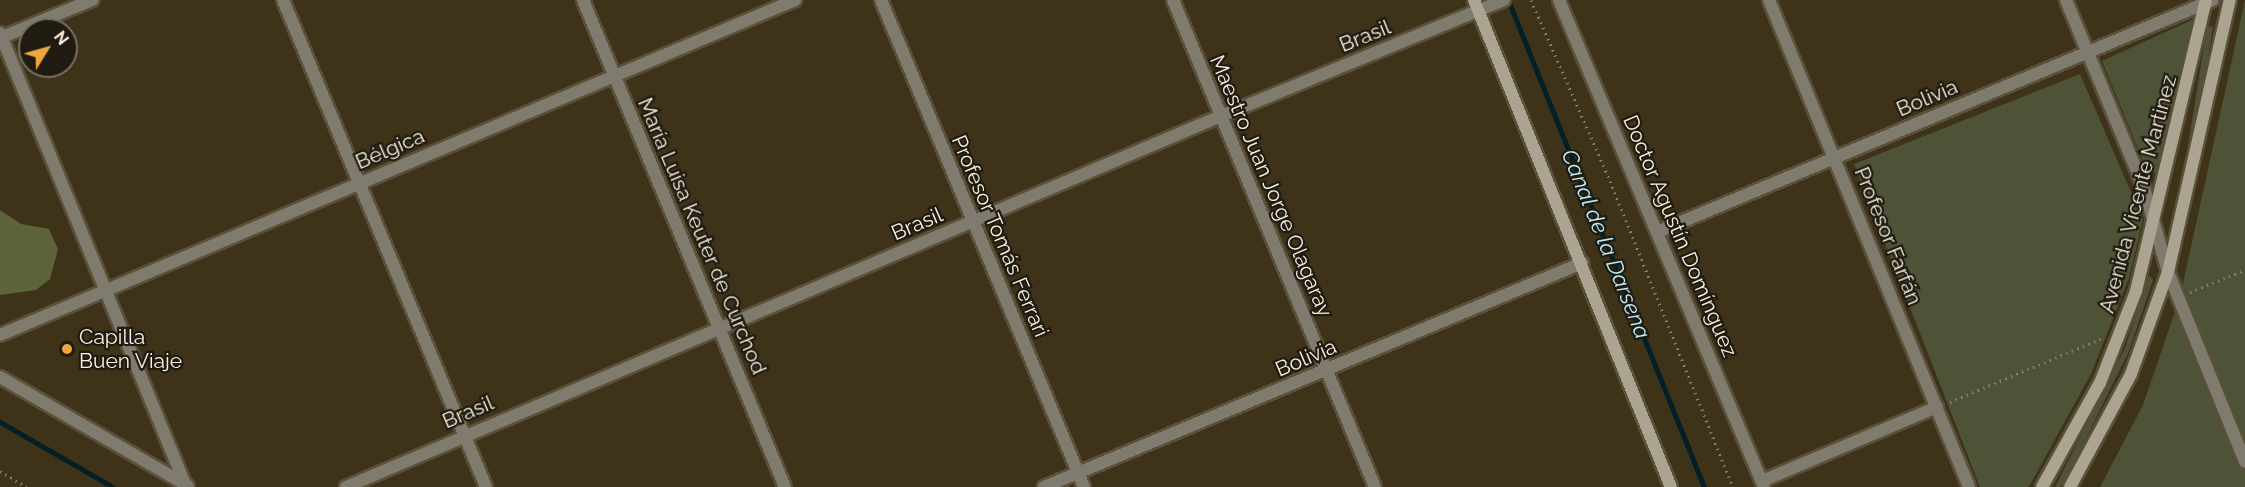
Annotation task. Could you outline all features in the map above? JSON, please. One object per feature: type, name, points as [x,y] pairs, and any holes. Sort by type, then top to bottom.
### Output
[{"type":"main road","name":"Avenida Vicente Martinez","points":[[2070,487],[2131,374],[2168,273],[2230,0]]},
{"type":"main road","name":"Avenida Vicente Martinez","points":[[2042,487],[2095,393],[2122,330],[2154,220],[2208,1]]},
{"type":"main road","points":[[1476,5],[1671,487]]},
{"type":"street","points":[[92,0],[1,36],[187,486]]},
{"type":"street","points":[[283,0],[486,487]]},
{"type":"street","name":"María Luisa Keuter de Curchod","points":[[583,0],[785,487]]},
{"type":"street","name":"Bélgica","points":[[0,335],[107,292],[359,182],[795,0]]},
{"type":"street","name":"Profesor Tomás Ferrari","points":[[881,0],[1083,487]]},
{"type":"street","name":"Maestro Juan Jorge Olagaray","points":[[1173,0],[1375,487]]},
{"type":"street","name":"Brasil","points":[[346,487],[464,435],[973,222],[1476,5],[1504,0]]},
{"type":"street","name":"Doctor Agustín Domínguez","points":[[1560,0],[1763,484]]},
{"type":"street","name":"Profesor Farfán","points":[[1769,0],[1969,487]]},
{"type":"street","points":[[2066,0],[2154,220],[2168,273],[2180,297],[2245,462]]},
{"type":"street","name":"Bolivia","points":[[1657,232],[2208,1]]},
{"type":"street","name":"Bolivia","points":[[1044,487],[1582,263]]},
{"type":"street","points":[[0,377],[187,486]]},
{"type":"street","points":[[1763,484],[1937,407]]},
{"type":"path","points":[[1531,0],[1610,181],[1733,487]]},
{"type":"path","points":[[2180,297],[2245,270]]},
{"type":"path","points":[[1937,407],[2122,330]]},
{"type":"path","points":[[0,471],[27,487]]},
{"type":"green space","points":[[2245,0],[2245,487],[2100,487],[2143,405],[2180,297]]},
{"type":"green space","points":[[2194,19],[2156,173],[2147,171],[2102,61]]},
{"type":"green space","points":[[2207,26],[2213,27],[2185,203],[2179,202]]},
{"type":"green space","points":[[2080,74],[2143,220],[2129,278],[2091,374],[2031,483],[2028,487],[1980,487],[1854,164]]},
{"type":"green space","points":[[0,210],[21,224],[49,229],[58,249],[50,279],[36,290],[0,295]]},
{"type":"green space","points":[[2149,275],[2153,280],[2129,351],[2072,467],[2060,487],[2055,487],[2125,348]]},
{"type":"waterway","name":"Canal de la Darsena","points":[[1508,0],[1704,487]]},
{"type":"waterway","points":[[0,422],[113,487]]},
{"type":"place","name":"Capilla Buen Viaje","points":[[67,349]]}]
